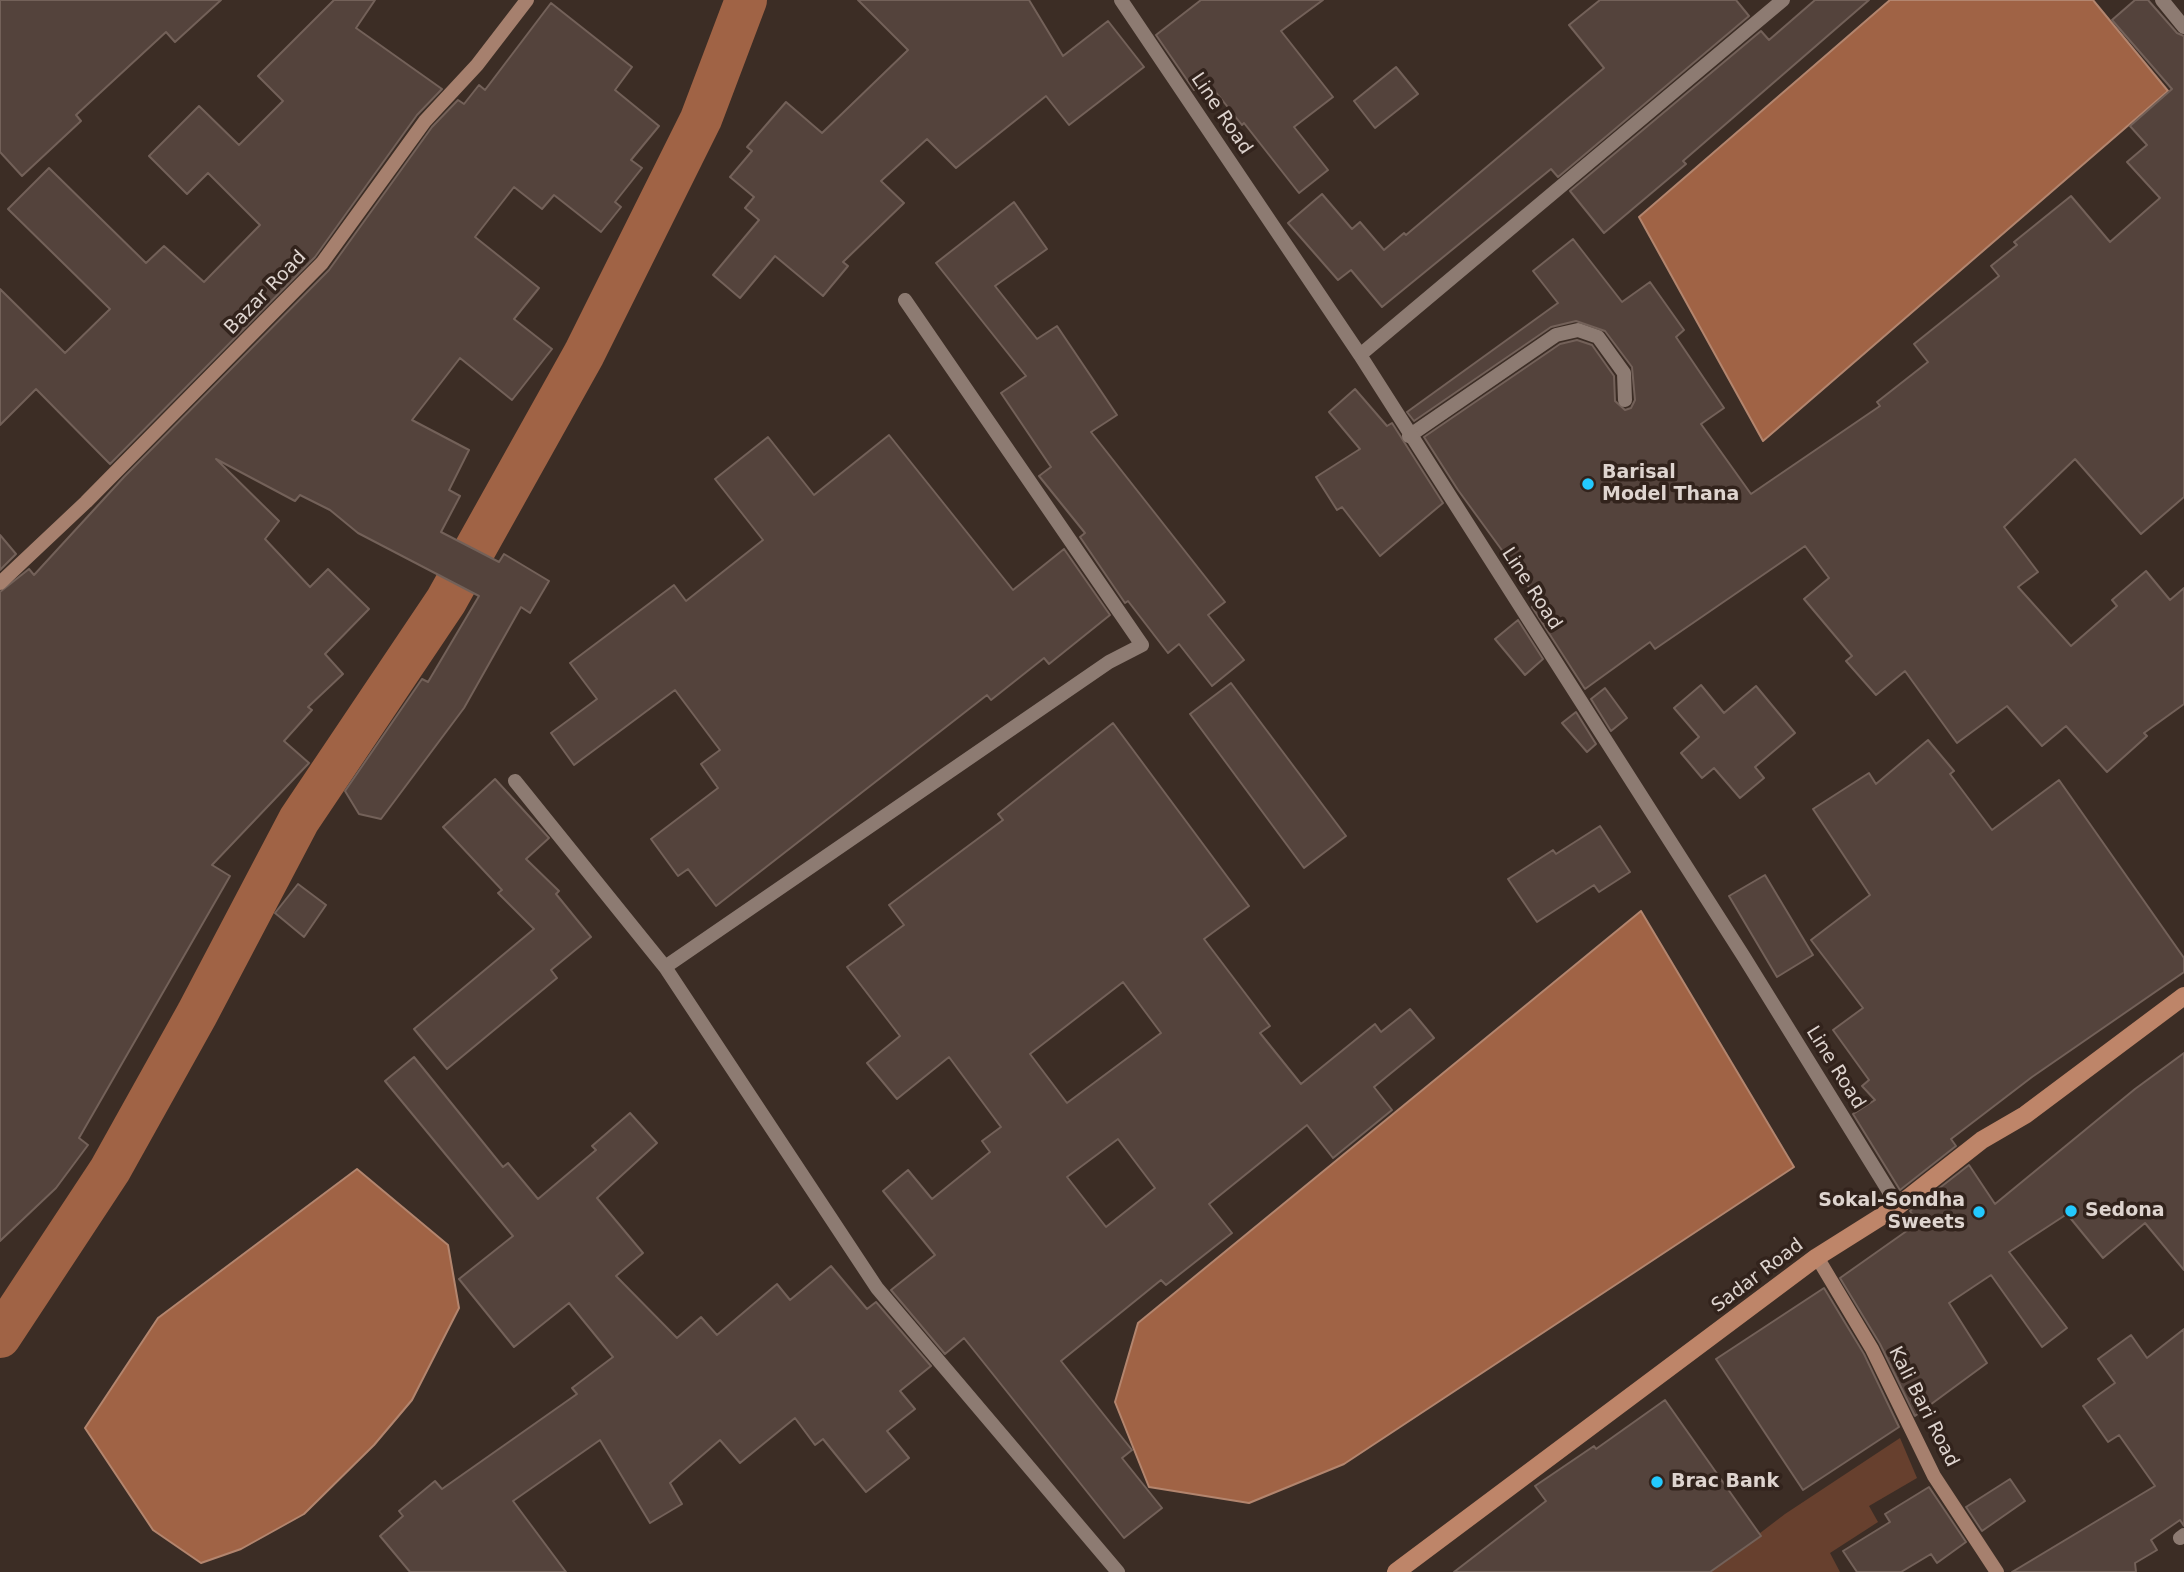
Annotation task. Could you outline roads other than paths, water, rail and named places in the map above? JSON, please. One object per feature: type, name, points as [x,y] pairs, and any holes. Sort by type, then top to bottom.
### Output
[{"type":"main road","name":"Sadar Road","points":[[1396,1572],[1817,1257],[1898,1206],[1982,1140],[2025,1115],[2184,996]]},
{"type":"street","name":"Bazar Road","points":[[0,583],[86,502],[322,263],[425,121],[477,65],[526,0]]},
{"type":"street","name":"Line Road","points":[[1121,0],[1360,355],[1409,436],[1744,957],[1898,1206]]},
{"type":"street","points":[[1360,355],[1783,0]]},
{"type":"street","points":[[2162,0],[2184,27]]},
{"type":"street","points":[[665,967],[1109,662],[1142,645],[905,300]]},
{"type":"street","points":[[1409,436],[1556,335],[1578,330],[1598,337],[1624,373],[1625,400]]},
{"type":"street","points":[[515,781],[665,967],[877,1288],[1118,1572]]},
{"type":"street","name":"Kali Bari Road","points":[[1817,1257],[1872,1349],[1934,1476],[1997,1572]]},
{"type":"waterway","points":[[0,1337],[110,1170],[197,1014],[299,820],[446,601],[584,354],[701,119],[746,0]]},
{"type":"place","name":"Barisal Model Thana","points":[[1588,484]]},
{"type":"place","name":"Sedona","points":[[2071,1211]]},
{"type":"place","name":"Sokal-Sondha Sweets","points":[[1979,1212]]},
{"type":"place","name":"Brac Bank","points":[[1657,1482]]}]
